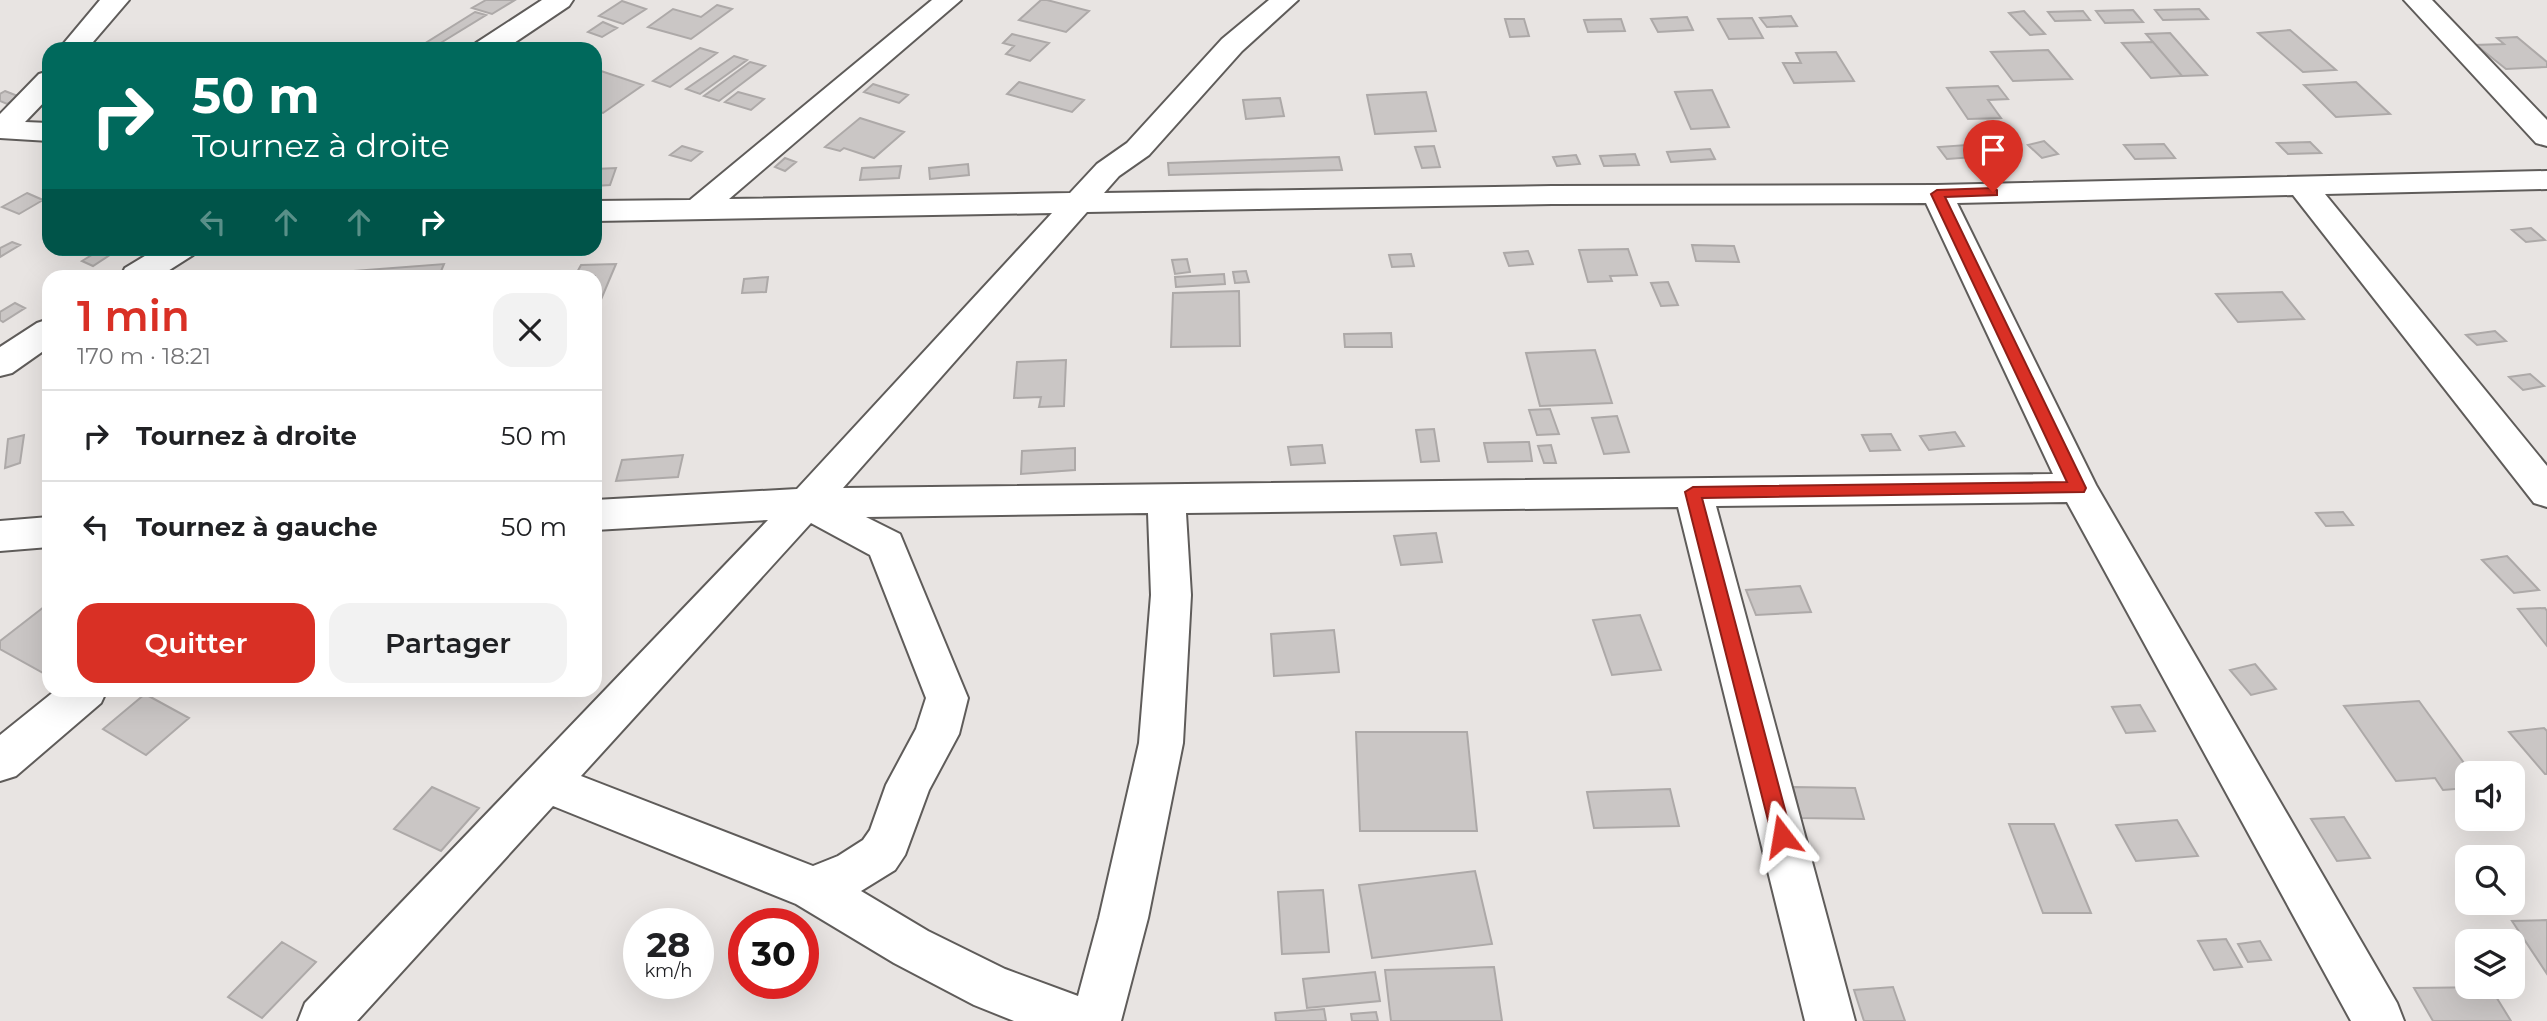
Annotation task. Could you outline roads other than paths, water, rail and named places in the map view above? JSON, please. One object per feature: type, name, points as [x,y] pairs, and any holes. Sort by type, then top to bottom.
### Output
[{"type":"street","points":[[79,42],[105,9],[116,0]]},
{"type":"street","points":[[497,42],[560,0]]},
{"type":"street","points":[[699,208],[948,0]]},
{"type":"street","points":[[323,1021],[807,503],[1108,170],[1138,149],[1232,45],[1285,0]]},
{"type":"street","points":[[2417,0],[2547,136]]},
{"type":"street","points":[[1,129],[42,87]]},
{"type":"street","points":[[1,129],[42,132]]},
{"type":"street","points":[[602,211],[1552,195],[1937,194],[2547,180]]},
{"type":"street","points":[[2300,184],[2547,493]]},
{"type":"street","points":[[1937,194],[2078,488],[2379,1021]]},
{"type":"street","points":[[147,270],[169,256]]},
{"type":"street","points":[[0,363],[42,336]]},
{"type":"street","points":[[602,515],[807,503],[2078,488]]},
{"type":"street","points":[[1693,492],[1830,1021]]},
{"type":"street","points":[[1096,1021],[1114,965],[1161,743],[1160,730],[1167,693],[1171,594],[1170,533],[1166,498]]},
{"type":"street","points":[[807,503],[886,545],[947,698],[937,734],[908,785],[889,840],[879,855],[855,871],[813,888]]},
{"type":"street","points":[[0,536],[42,533]]},
{"type":"street","points":[[0,762],[78,697]]},
{"type":"street","points":[[544,782],[813,888],[911,947],[968,976],[1078,1021]]}]
